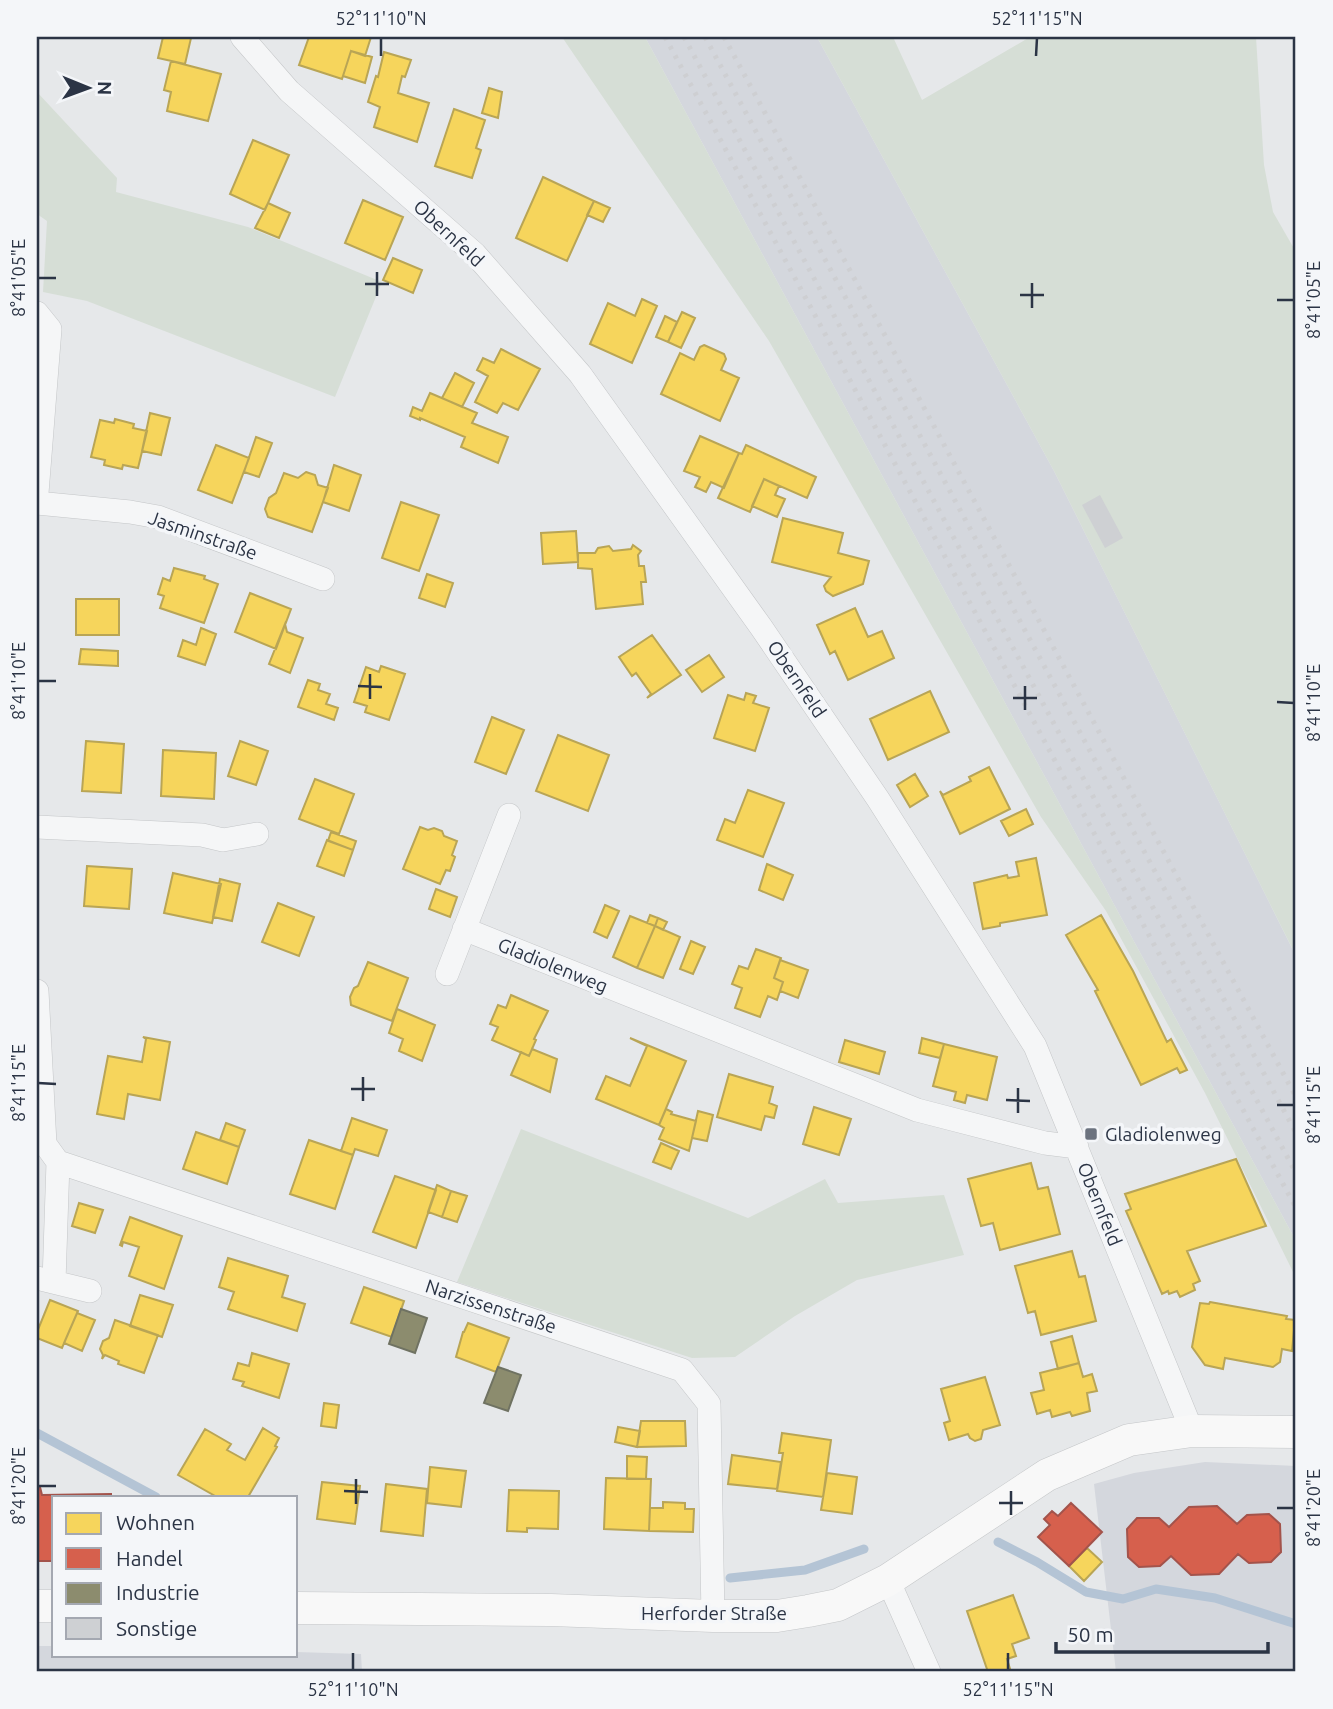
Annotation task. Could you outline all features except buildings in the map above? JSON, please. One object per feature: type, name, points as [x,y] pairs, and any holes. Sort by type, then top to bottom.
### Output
[{"type":"main road","name":"Herforder Straße","points":[[298,1608],[551,1610],[776,1616],[838,1605],[888,1580],[1047,1475],[1129,1440],[1192,1431],[1296,1432]]},
{"type":"street","name":"Obernfeld","points":[[242,37],[289,91],[475,254],[580,374],[761,627],[878,799],[1035,1046],[1192,1431]]},
{"type":"street","points":[[37,313],[50,329],[37,493]]},
{"type":"street","name":"Jasminstraße","points":[[37,503],[158,517],[323,579]]},
{"type":"street","points":[[447,974],[509,815]]},
{"type":"street","points":[[37,827],[202,835],[223,840],[257,834]]},
{"type":"street","name":"Gladiolenweg","points":[[464,929],[918,1110],[1045,1143],[1077,1147]]},
{"type":"street","points":[[37,991],[51,1153],[46,1280],[90,1291]]},
{"type":"street","name":"Narzissenstraße","points":[[51,1153],[682,1370],[709,1404],[713,1616]]},
{"type":"street","points":[[888,1580],[929,1672]]},
{"type":"shaded area","points":[[562,37],[645,37],[1296,1241],[1296,1278],[1205,1093],[1106,911],[1041,817],[769,341]]},
{"type":"shaded area","points":[[645,37],[817,37],[1054,471],[1296,956],[1296,1241]]},
{"type":"shaded area","points":[[817,37],[893,37],[922,100],[1030,37],[1256,37],[1264,165],[1273,212],[1296,252],[1296,956],[1054,471]]},
{"type":"shaded area","points":[[37,92],[117,178],[116,192],[248,227],[382,282],[335,397],[87,301],[43,292],[47,221],[37,214]]},
{"type":"shaded area","points":[[521,1129],[748,1218],[825,1179],[838,1203],[944,1195],[964,1255],[857,1280],[795,1316],[735,1357],[692,1358],[457,1282]]},
{"type":"shaded area","points":[[1205,1462],[1296,1466],[1296,1672],[1116,1672],[1094,1484],[1134,1473]]},
{"type":"shaded area","points":[[37,1646],[52,1646],[52,1656],[298,1656],[298,1652],[361,1654],[362,1672],[37,1672]]},
{"type":"waterway","points":[[37,1433],[154,1496]]},
{"type":"waterway","points":[[998,1542],[1086,1592],[1123,1599],[1156,1589],[1215,1598],[1296,1624]]},
{"type":"waterway","points":[[730,1578],[805,1570],[864,1549]]},
{"type":"railway","points":[[665,37],[1296,1208]]},
{"type":"railway","points":[[684,37],[1296,1173]]},
{"type":"railway","points":[[705,37],[1296,1133]]},
{"type":"railway","points":[[724,37],[1296,1097]]},
{"type":"place","name":"Gladiolenweg","points":[[1091,1134]]}]
